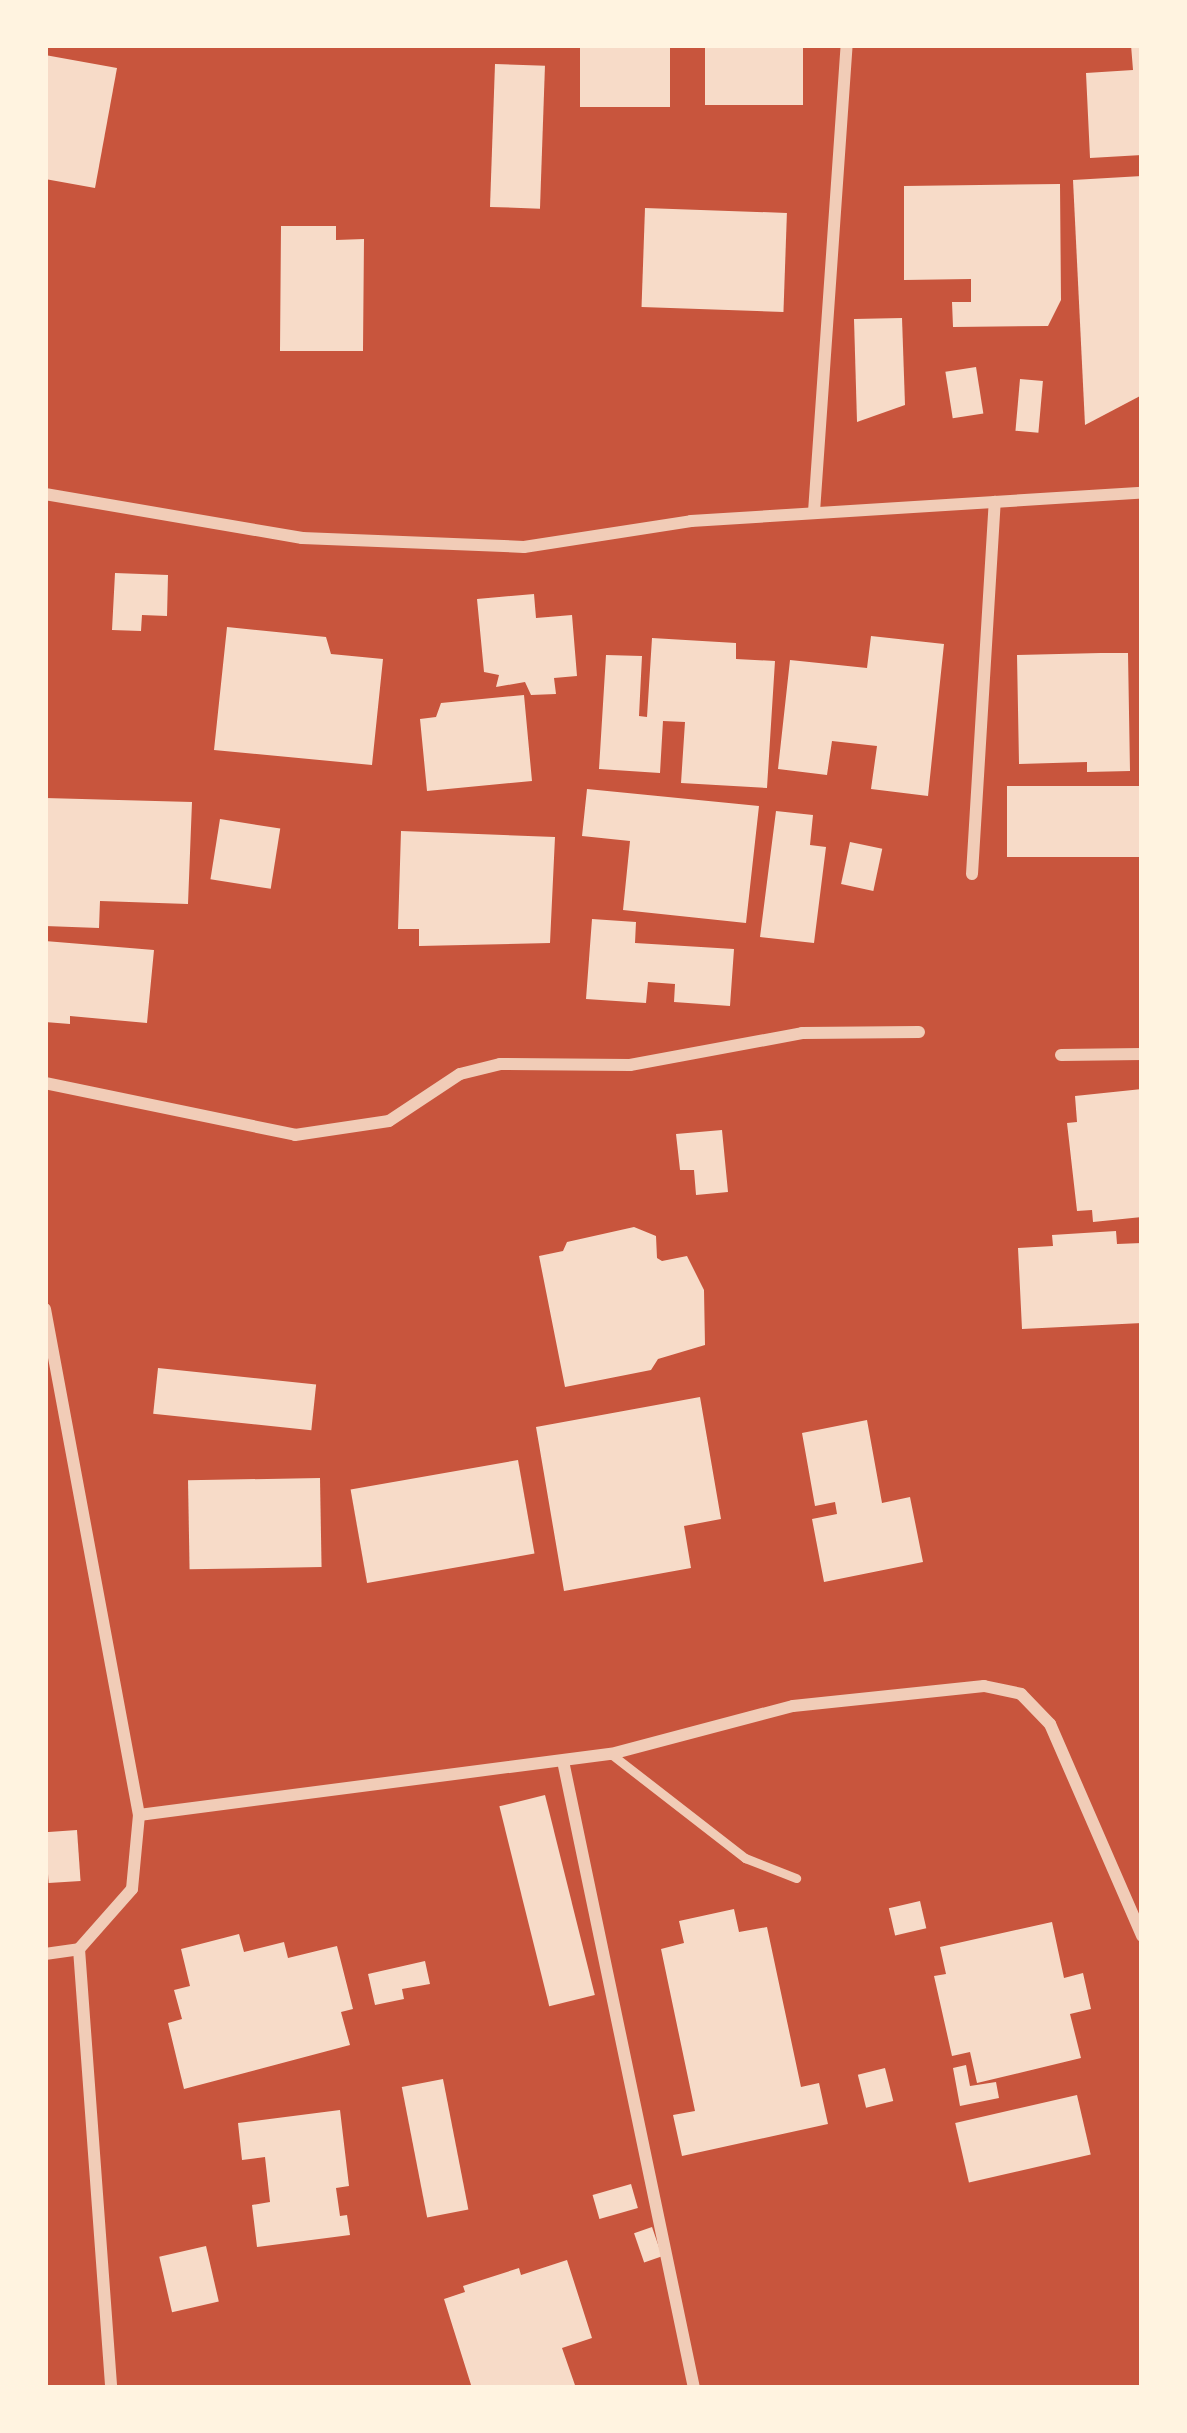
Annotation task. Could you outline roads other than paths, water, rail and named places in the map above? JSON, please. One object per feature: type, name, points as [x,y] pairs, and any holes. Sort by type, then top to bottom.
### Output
[{"type":"street","points":[[814,512],[847,45]]},
{"type":"street","points":[[45,494],[302,538],[524,547],[691,521],[1142,494]]},
{"type":"street","points":[[972,874],[995,502]]},
{"type":"street","points":[[45,1083],[295,1135],[389,1121],[460,1074],[500,1064],[630,1065],[802,1033],[919,1032]]},
{"type":"street","points":[[1061,1055],[1142,1054]]},
{"type":"street","points":[[45,1309],[139,1815],[132,1889],[79,1949],[45,1954]]},
{"type":"street","points":[[139,1815],[610,1754],[793,1706],[984,1686],[1021,1694],[1050,1724],[1142,1936]]},
{"type":"street","points":[[563,1761],[694,2388]]},
{"type":"street","points":[[79,1949],[111,2388]]},
{"type":"lane","points":[[610,1754],[745,1858],[796,1879]]}]
